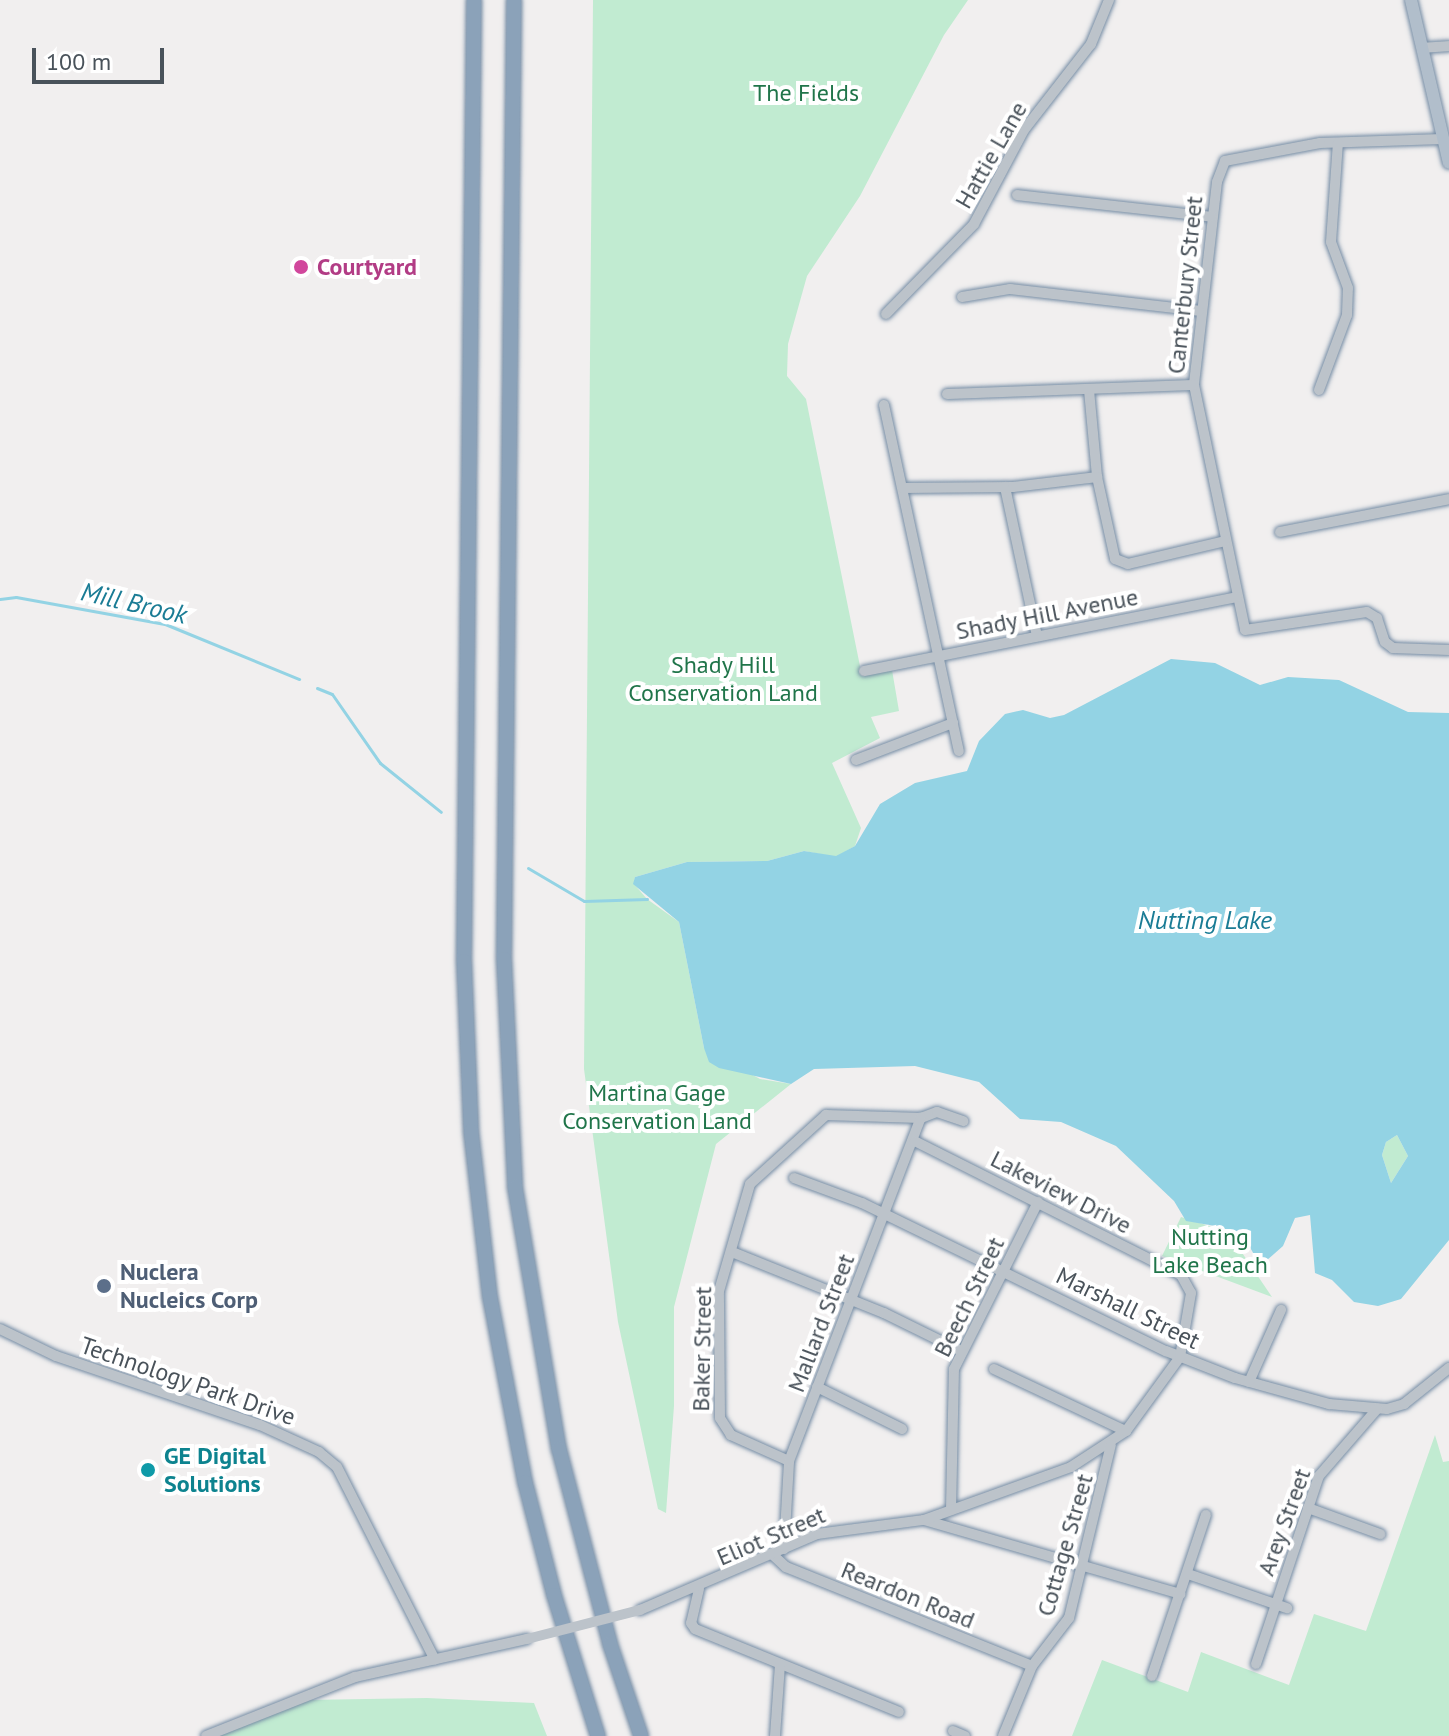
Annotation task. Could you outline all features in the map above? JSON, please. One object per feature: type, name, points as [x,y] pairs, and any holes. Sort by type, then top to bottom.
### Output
[{"type":"highway","points":[[471,0],[464,961],[471,1131],[490,1297],[520,1456],[554,1595],[598,1736]]},
{"type":"highway","points":[[514,0],[504,959],[515,1187],[559,1449],[606,1631],[641,1736]]},
{"type":"highway","points":[[513,65],[521,0]]},
{"type":"main road","points":[[1411,0],[1449,163]]},
{"type":"street","name":"Hattie Lane","points":[[886,314],[951,253],[980,217],[1015,143],[1091,44],[1109,0]]},
{"type":"street","points":[[1422,48],[1449,46]]},
{"type":"street","name":"Canterbury Street","points":[[1443,139],[1338,143],[1229,158],[1219,172],[1212,217],[1199,311],[1194,385],[1245,630],[1367,612],[1377,618],[1385,642],[1393,648],[1449,650]]},
{"type":"street","points":[[1319,390],[1347,315],[1348,288],[1331,242],[1338,143]]},
{"type":"street","points":[[1017,195],[1212,217]]},
{"type":"street","points":[[962,297],[1010,289],[1199,311]]},
{"type":"street","points":[[947,394],[1044,387],[1089,390],[1194,385]]},
{"type":"street","points":[[1089,390],[1097,477],[1109,548],[1119,562],[1146,561],[1225,541]]},
{"type":"street","points":[[884,405],[959,751]]},
{"type":"street","points":[[903,488],[1005,487],[1097,477]]},
{"type":"street","points":[[1005,487],[1037,636]]},
{"type":"street","points":[[1280,532],[1449,499]]},
{"type":"street","name":"Shady Hill Avenue","points":[[864,671],[1237,597]]},
{"type":"street","points":[[856,760],[953,723]]},
{"type":"street","name":"Baker Street","points":[[789,1461],[723,1429],[719,1291],[756,1175],[821,1117],[837,1113],[921,1118],[937,1112],[963,1121]]},
{"type":"street","name":"Mallard Street","points":[[784,1549],[789,1461],[915,1141],[921,1118]]},
{"type":"street","name":"Lakeview Drive","points":[[915,1141],[1188,1282],[1180,1357]]},
{"type":"street","name":"Marshall Street","points":[[794,1178],[885,1214],[1180,1357],[1249,1382],[1329,1404],[1377,1409],[1404,1404],[1449,1368]]},
{"type":"street","name":"Beech Street","points":[[951,1510],[950,1391],[961,1351],[1038,1202]]},
{"type":"street","points":[[732,1252],[852,1299],[961,1351]]},
{"type":"street","points":[[1249,1382],[1281,1310]]},
{"type":"street","name":"Technology Park Drive","points":[[0,1329],[56,1356],[270,1429],[319,1452],[337,1467],[435,1660]]},
{"type":"street","name":"Eliot Street","points":[[206,1736],[355,1677],[640,1610],[699,1589],[827,1531],[924,1520],[1064,1470],[1111,1445],[1126,1431],[1180,1357]]},
{"type":"street","points":[[994,1369],[1126,1431]]},
{"type":"street","points":[[817,1387],[902,1429]]},
{"type":"street","name":"Arey Street","points":[[1256,1664],[1281,1606],[1308,1508],[1324,1468],[1377,1409]]},
{"type":"street","name":"Cottage Street","points":[[1003,1736],[1032,1666],[1066,1625],[1111,1445]]},
{"type":"street","points":[[1308,1508],[1380,1534]]},
{"type":"street","points":[[1152,1676],[1206,1515]]},
{"type":"street","points":[[924,1520],[1083,1562],[1181,1594]]},
{"type":"street","name":"Reardon Road","points":[[773,1555],[786,1567],[1032,1666]]},
{"type":"street","points":[[1188,1574],[1281,1606]]},
{"type":"street","points":[[699,1589],[691,1626],[899,1712]]},
{"type":"street","points":[[775,1736],[780,1664]]},
{"type":"street","points":[[953,1731],[965,1736]]},
{"type":"green space","name":"Shady Hill Conservation Land","points":[[593,0],[968,0],[944,35],[860,196],[807,276],[788,344],[787,376],[806,399],[862,676],[892,670],[899,711],[871,717],[880,738],[832,763],[861,828],[855,846],[836,857],[804,851],[767,861],[687,862],[635,877],[634,884],[647,899],[679,922],[704,1048],[760,1079],[791,1084],[716,1144],[674,1307],[674,1406],[666,1513],[658,1509],[618,1322],[584,1069]]},
{"type":"green space","points":[[1397,1135],[1408,1156],[1391,1183],[1382,1155],[1386,1142]]},
{"type":"green space","name":"Nutting Lake Beach","points":[[1181,1217],[1228,1232],[1272,1297],[1162,1256]]},
{"type":"green space","points":[[1435,1435],[1443,1462],[1449,1461],[1449,1736],[1072,1736],[1102,1660],[1188,1692],[1201,1652],[1289,1685],[1314,1614],[1366,1631]]},
{"type":"green space","points":[[427,1698],[534,1703],[547,1736],[218,1736],[305,1700]]},
{"type":"water","name":"Nutting Lake","points":[[1171,659],[1215,663],[1260,685],[1288,677],[1339,680],[1408,712],[1449,713],[1449,1240],[1401,1299],[1378,1306],[1354,1302],[1332,1280],[1315,1273],[1310,1215],[1295,1218],[1283,1246],[1267,1260],[1257,1260],[1246,1240],[1230,1237],[1221,1227],[1186,1221],[1174,1201],[1116,1146],[1061,1122],[1020,1119],[979,1082],[915,1066],[814,1069],[791,1084],[719,1068],[709,1062],[679,922],[633,884],[635,877],[687,862],[767,861],[804,851],[836,856],[855,846],[880,804],[915,783],[967,771],[979,741],[1005,714],[1023,710],[1050,718],[1064,715]],"holes":[[[1397,1135],[1408,1156],[1391,1183],[1382,1155],[1386,1142]]]},
{"type":"waterway","name":"Mill Brook","points":[[0,599],[16,597],[165,624],[299,679]]},
{"type":"waterway","name":"Mill Brook","points":[[317,688],[332,694],[380,763],[441,812]]},
{"type":"waterway","name":"Mill Brook","points":[[528,868],[584,901],[647,899]]},
{"type":"place","name":"Courtyard","points":[[301,267]]},
{"type":"place","name":"Nuclera Nucleics Corp","points":[[104,1286]]},
{"type":"place","name":"GE Digital Solutions","points":[[148,1470]]},
{"type":"park label","name":"The Fields","points":[[806,93]]},
{"type":"park label","name":"Martina Gage Conservation Land","points":[[657,1107]]}]
